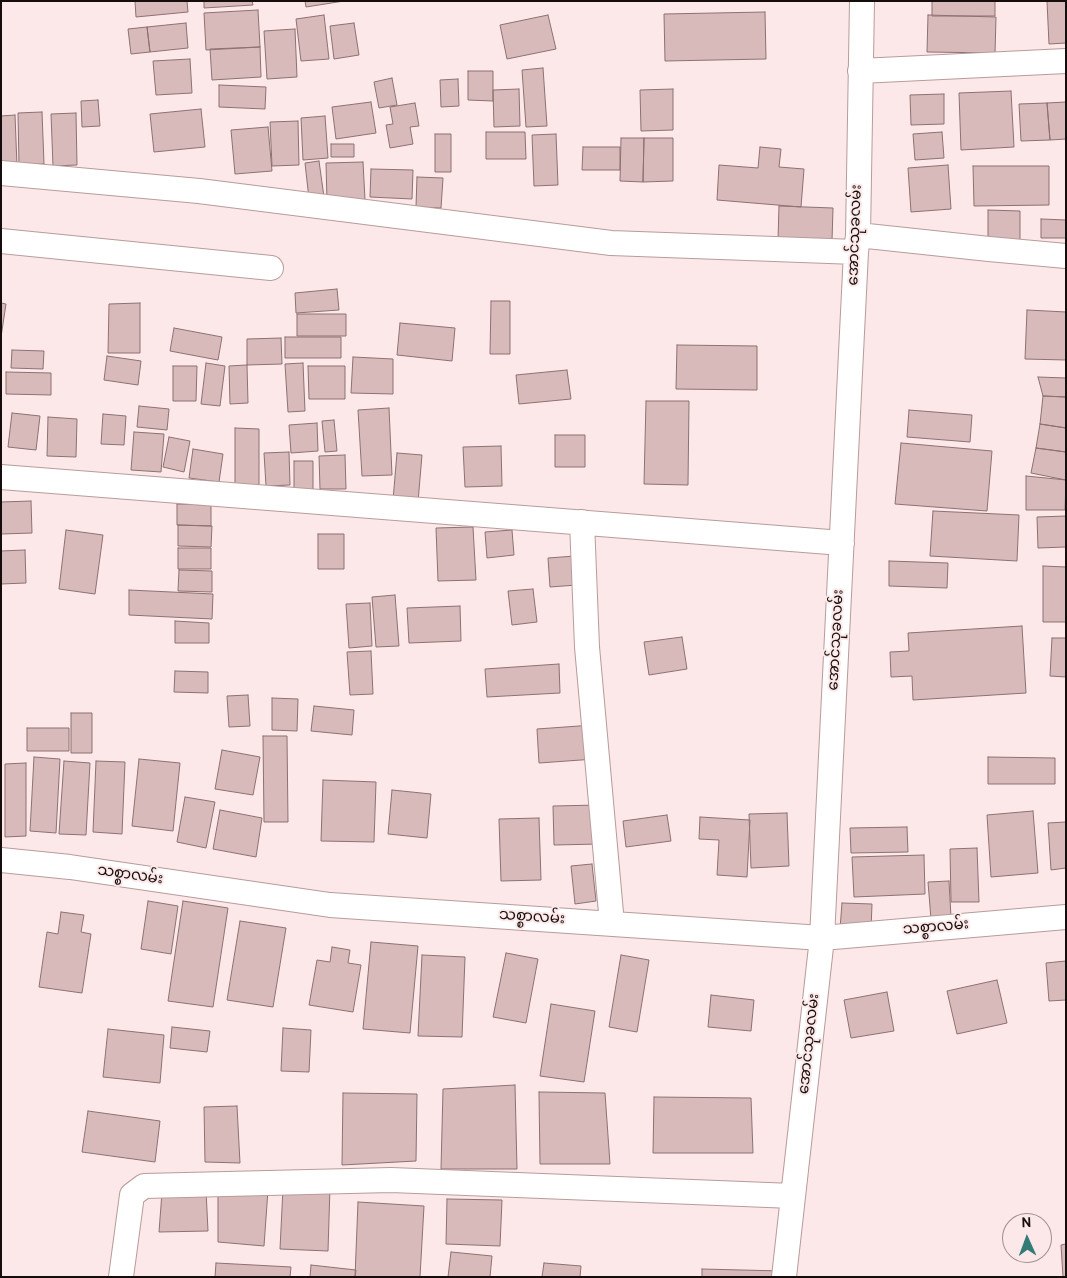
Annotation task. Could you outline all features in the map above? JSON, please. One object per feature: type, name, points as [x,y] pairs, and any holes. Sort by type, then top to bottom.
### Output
[{"type":"street","name":"အောင်သုခလမ်း","points":[[784,1277],[822,938],[857,243],[862,1]]},
{"type":"street","points":[[860,71],[1066,61]]},
{"type":"street","points":[[1,173],[199,191],[611,243],[857,243],[989,249],[1066,256]]},
{"type":"street","points":[[1,241],[271,268]]},
{"type":"street","points":[[1,477],[842,542]]},
{"type":"street","points":[[582,522],[587,647],[612,924]]},
{"type":"street","name":"သစ္စာလမ်း","points":[[1,860],[70,867],[330,905],[822,938],[1066,917]]},
{"type":"street","points":[[121,1277],[132,1195],[144,1186],[391,1180],[793,1196]]},
{"type":"building","points":[[135,1],[187,1],[188,12],[136,17]]},
{"type":"building","points":[[204,1],[252,1],[253,5],[204,8]]},
{"type":"building","points":[[305,1],[344,1],[306,7]]},
{"type":"building","points":[[932,1],[995,1],[995,16],[932,16]]},
{"type":"building","points":[[1047,1],[1066,1],[1066,43],[1049,44]]},
{"type":"building","points":[[258,10],[260,47],[206,50],[204,13]]},
{"type":"building","points":[[765,12],[766,59],[665,61],[664,14]]},
{"type":"building","points":[[324,15],[329,59],[301,61],[296,19]]},
{"type":"building","points":[[548,15],[556,49],[507,59],[500,25]]},
{"type":"building","points":[[928,15],[996,17],[995,53],[927,52]]},
{"type":"building","points":[[186,23],[188,48],[150,52],[147,27]]},
{"type":"building","points":[[354,23],[359,55],[334,59],[330,26]]},
{"type":"building","points":[[147,27],[150,52],[131,54],[128,29]]},
{"type":"building","points":[[295,29],[297,77],[267,79],[264,31]]},
{"type":"building","points":[[260,47],[261,77],[212,80],[210,49]]},
{"type":"building","points":[[190,59],[192,93],[156,95],[153,61]]},
{"type":"building","points":[[543,68],[547,126],[526,127],[522,70]]},
{"type":"building","points":[[468,71],[493,71],[493,101],[468,100]]},
{"type":"building","points":[[392,78],[397,105],[379,108],[374,82]]},
{"type":"building","points":[[458,79],[459,106],[441,107],[440,80]]},
{"type":"building","points":[[219,85],[266,87],[265,109],[219,107]]},
{"type":"building","points":[[519,89],[520,126],[494,127],[493,90]]},
{"type":"building","points":[[673,89],[673,130],[641,131],[640,90]]},
{"type":"building","points":[[1011,91],[1014,147],[961,150],[959,93]]},
{"type":"building","points":[[944,94],[944,124],[911,125],[910,95]]},
{"type":"building","points":[[98,100],[100,126],[82,127],[81,101]]},
{"type":"building","points":[[371,102],[376,133],[336,139],[332,107]]},
{"type":"building","points":[[1066,102],[1066,139],[1050,140],[1047,103]]},
{"type":"building","points":[[415,103],[419,126],[410,127],[413,144],[390,148],[386,125],[393,124],[390,107]]},
{"type":"building","points":[[1047,103],[1050,140],[1021,141],[1019,104]]},
{"type":"building","points":[[201,109],[205,147],[154,152],[150,114]]},
{"type":"building","points":[[42,112],[44,164],[19,165],[18,113]]},
{"type":"building","points":[[76,113],[77,165],[53,166],[51,114]]},
{"type":"building","points":[[15,115],[17,166],[1,167],[1,116]]},
{"type":"building","points":[[325,116],[328,158],[303,160],[301,118]]},
{"type":"building","points":[[298,121],[299,165],[272,166],[270,122]]},
{"type":"building","points":[[268,127],[272,171],[235,174],[231,130]]},
{"type":"building","points":[[486,132],[525,132],[526,159],[486,159]]},
{"type":"building","points":[[942,132],[944,158],[915,160],[913,134]]},
{"type":"building","points":[[435,134],[451,134],[451,172],[435,172]]},
{"type":"building","points":[[556,134],[558,185],[534,186],[532,135]]},
{"type":"building","points":[[621,138],[644,138],[643,182],[620,181]]},
{"type":"building","points":[[644,138],[673,138],[673,181],[643,182]]},
{"type":"building","points":[[331,144],[354,144],[354,157],[331,157]]},
{"type":"building","points":[[583,147],[620,147],[620,170],[582,170]]},
{"type":"building","points":[[760,147],[781,149],[779,167],[804,169],[801,207],[717,200],[719,165],[758,168]]},
{"type":"building","points":[[319,161],[324,197],[309,199],[305,163]]},
{"type":"building","points":[[363,162],[365,200],[327,202],[326,163]]},
{"type":"building","points":[[948,165],[951,209],[911,212],[908,168]]},
{"type":"building","points":[[973,166],[1049,166],[1049,205],[974,206]]},
{"type":"building","points":[[371,169],[413,170],[412,199],[370,197]]},
{"type":"building","points":[[417,177],[443,178],[441,208],[416,207]]},
{"type":"building","points":[[779,206],[833,208],[832,241],[778,240]]},
{"type":"building","points":[[988,210],[1020,211],[1020,244],[988,244]]},
{"type":"building","points":[[1041,219],[1066,220],[1066,238],[1041,238]]},
{"type":"building","points":[[337,289],[339,310],[296,313],[295,293]]},
{"type":"building","points":[[491,301],[510,301],[510,354],[490,354]]},
{"type":"building","points":[[1,303],[6,304],[1,337]]},
{"type":"building","points":[[140,303],[140,353],[108,353],[109,304]]},
{"type":"building","points":[[1027,310],[1066,312],[1066,360],[1025,359]]},
{"type":"building","points":[[297,314],[346,314],[346,336],[297,336]]},
{"type":"building","points":[[400,323],[455,328],[452,361],[397,355]]},
{"type":"building","points":[[174,328],[222,337],[218,360],[170,351]]},
{"type":"building","points":[[285,337],[341,337],[341,358],[285,358]]},
{"type":"building","points":[[281,338],[282,364],[247,365],[247,339]]},
{"type":"building","points":[[677,345],[757,346],[757,390],[676,389]]},
{"type":"building","points":[[12,350],[44,351],[43,369],[11,368]]},
{"type":"building","points":[[107,356],[141,361],[138,385],[104,380]]},
{"type":"building","points":[[353,357],[393,359],[393,394],[351,393]]},
{"type":"building","points":[[206,363],[225,366],[220,406],[201,404]]},
{"type":"building","points":[[303,363],[305,411],[288,412],[285,364]]},
{"type":"building","points":[[247,365],[248,403],[230,404],[229,366]]},
{"type":"building","points":[[173,366],[197,366],[196,401],[173,401]]},
{"type":"building","points":[[308,366],[345,366],[345,399],[309,399]]},
{"type":"building","points":[[567,370],[571,399],[519,404],[516,375]]},
{"type":"building","points":[[6,372],[51,373],[51,395],[6,394]]},
{"type":"building","points":[[1038,377],[1066,378],[1066,397],[1043,396]]},
{"type":"building","points":[[1043,396],[1066,397],[1066,428],[1040,424]]},
{"type":"building","points":[[646,401],[689,401],[688,485],[644,484]]},
{"type":"building","points":[[139,406],[169,409],[167,430],[137,427]]},
{"type":"building","points":[[389,408],[392,475],[362,476],[358,410]]},
{"type":"building","points":[[909,410],[972,415],[970,442],[907,437]]},
{"type":"building","points":[[12,413],[40,416],[36,450],[8,447]]},
{"type":"building","points":[[103,414],[126,416],[124,445],[101,444]]},
{"type":"building","points":[[48,417],[77,419],[76,457],[47,456]]},
{"type":"building","points":[[334,420],[337,451],[325,452],[322,421]]},
{"type":"building","points":[[317,423],[318,451],[291,453],[289,425]]},
{"type":"building","points":[[1040,424],[1066,428],[1066,452],[1036,448]]},
{"type":"building","points":[[235,428],[259,429],[259,489],[235,489]]},
{"type":"building","points":[[134,432],[164,434],[161,472],[131,470]]},
{"type":"building","points":[[555,435],[585,435],[585,467],[555,467]]},
{"type":"building","points":[[169,437],[190,441],[184,472],[163,467]]},
{"type":"building","points":[[901,443],[992,451],[987,511],[895,504]]},
{"type":"building","points":[[501,446],[502,486],[465,487],[463,447]]},
{"type":"building","points":[[1036,448],[1066,452],[1066,480],[1031,473]]},
{"type":"building","points":[[193,449],[223,454],[219,482],[189,478]]},
{"type":"building","points":[[289,452],[290,485],[266,486],[264,453]]},
{"type":"building","points":[[397,453],[422,455],[418,502],[393,500]]},
{"type":"building","points":[[345,455],[346,489],[320,489],[319,456]]},
{"type":"building","points":[[294,461],[313,461],[313,490],[294,490]]},
{"type":"building","points":[[1026,476],[1066,480],[1065,510],[1026,510]]},
{"type":"building","points":[[31,501],[32,533],[1,534],[1,502]]},
{"type":"building","points":[[177,504],[211,505],[211,526],[177,525]]},
{"type":"building","points":[[933,511],[1019,515],[1017,561],[930,556]]},
{"type":"building","points":[[1066,516],[1066,547],[1038,548],[1037,517]]},
{"type":"building","points":[[178,525],[212,526],[211,547],[178,546]]},
{"type":"building","points":[[473,527],[476,580],[438,581],[436,528]]},
{"type":"building","points":[[66,530],[103,535],[95,594],[59,589]]},
{"type":"building","points":[[512,530],[514,555],[487,558],[485,532]]},
{"type":"building","points":[[318,534],[344,534],[344,569],[318,569]]},
{"type":"building","points":[[178,548],[211,548],[211,569],[178,569]]},
{"type":"building","points":[[25,550],[26,583],[1,584],[1,551]]},
{"type":"building","points":[[575,556],[577,585],[550,587],[548,558]]},
{"type":"building","points":[[889,561],[948,563],[947,588],[889,586]]},
{"type":"building","points":[[1043,566],[1066,567],[1066,622],[1043,622]]},
{"type":"building","points":[[179,570],[212,571],[212,592],[178,591]]},
{"type":"building","points":[[533,589],[537,622],[512,625],[508,591]]},
{"type":"building","points":[[129,590],[213,594],[212,619],[129,615]]},
{"type":"building","points":[[395,595],[399,646],[376,647],[372,597]]},
{"type":"building","points":[[370,603],[372,646],[349,648],[346,604]]},
{"type":"building","points":[[460,606],[461,641],[409,643],[407,608]]},
{"type":"building","points":[[175,621],[209,623],[209,643],[175,643]]},
{"type":"building","points":[[1022,626],[1026,693],[913,700],[912,676],[891,677],[890,652],[909,651],[908,633]]},
{"type":"building","points":[[682,637],[687,669],[649,675],[644,642]]},
{"type":"building","points":[[1052,638],[1066,638],[1066,677],[1050,676]]},
{"type":"building","points":[[371,651],[373,694],[350,695],[347,652]]},
{"type":"building","points":[[559,664],[560,693],[487,697],[485,669]]},
{"type":"building","points":[[175,671],[208,672],[208,693],[174,692]]},
{"type":"building","points":[[248,695],[250,726],[229,727],[227,696]]},
{"type":"building","points":[[272,698],[298,699],[297,731],[272,730]]},
{"type":"building","points":[[314,706],[354,710],[352,735],[311,731]]},
{"type":"building","points":[[71,713],[92,713],[92,753],[71,753]]},
{"type":"building","points":[[593,725],[595,759],[539,763],[537,729]]},
{"type":"building","points":[[27,728],[69,728],[69,751],[27,751]]},
{"type":"building","points":[[263,736],[287,736],[288,822],[264,822]]},
{"type":"building","points":[[222,750],[260,757],[253,795],[215,789]]},
{"type":"building","points":[[34,757],[60,759],[56,833],[30,831]]},
{"type":"building","points":[[988,757],[1055,758],[1055,784],[988,784]]},
{"type":"building","points":[[139,759],[180,763],[173,831],[132,826]]},
{"type":"building","points":[[64,761],[90,763],[86,835],[59,834]]},
{"type":"building","points":[[96,761],[125,762],[122,834],[93,832]]},
{"type":"building","points":[[26,763],[26,836],[5,837],[5,764]]},
{"type":"building","points":[[323,780],[376,782],[374,842],[321,841]]},
{"type":"building","points":[[392,790],[431,794],[427,838],[388,834]]},
{"type":"building","points":[[185,797],[215,802],[206,848],[177,842]]},
{"type":"building","points":[[599,805],[600,844],[554,845],[553,806]]},
{"type":"building","points":[[220,810],[262,818],[256,857],[213,849]]},
{"type":"building","points":[[1033,811],[1038,873],[991,877],[987,815]]},
{"type":"building","points":[[787,813],[789,866],[751,868],[749,814]]},
{"type":"building","points":[[667,815],[671,841],[626,847],[623,821]]},
{"type":"building","points":[[700,817],[750,820],[747,877],[717,875],[719,840],[699,839]]},
{"type":"building","points":[[539,818],[541,880],[501,881],[499,819]]},
{"type":"building","points":[[1066,822],[1066,868],[1051,870],[1048,823]]},
{"type":"building","points":[[907,827],[908,852],[851,853],[850,828]]},
{"type":"building","points":[[977,848],[979,902],[951,902],[950,849]]},
{"type":"building","points":[[924,855],[925,894],[854,897],[852,857]]},
{"type":"building","points":[[592,864],[596,901],[575,904],[571,866]]},
{"type":"building","points":[[949,881],[951,917],[931,919],[928,882]]},
{"type":"building","points":[[148,901],[178,906],[171,954],[141,949]]},
{"type":"building","points":[[183,901],[228,908],[213,1007],[168,1001]]},
{"type":"building","points":[[842,903],[872,904],[871,930],[840,929]]},
{"type":"building","points":[[61,912],[84,915],[81,932],[91,934],[82,993],[39,987],[47,932],[58,934]]},
{"type":"building","points":[[240,921],[286,928],[273,1007],[227,1000]]},
{"type":"building","points":[[371,942],[418,946],[410,1033],[363,1029]]},
{"type":"building","points":[[332,947],[350,950],[348,963],[361,965],[353,1012],[309,1005],[317,960],[330,962]]},
{"type":"building","points":[[506,953],[538,959],[526,1023],[493,1017]]},
{"type":"building","points":[[422,955],[465,957],[462,1037],[418,1036]]},
{"type":"building","points":[[621,955],[649,960],[637,1032],[609,1027]]},
{"type":"building","points":[[1066,961],[1066,1000],[1049,1001],[1046,963]]},
{"type":"building","points":[[997,980],[1007,1023],[957,1034],[947,991]]},
{"type":"building","points":[[887,992],[894,1031],[851,1038],[844,1000]]},
{"type":"building","points":[[711,995],[754,1000],[751,1031],[708,1027]]},
{"type":"building","points":[[551,1004],[595,1011],[584,1082],[540,1076]]},
{"type":"building","points":[[172,1027],[210,1031],[207,1052],[170,1048]]},
{"type":"building","points":[[283,1028],[311,1030],[309,1072],[281,1071]]},
{"type":"building","points":[[108,1029],[164,1035],[160,1083],[103,1077]]},
{"type":"building","points":[[515,1085],[517,1169],[441,1169],[443,1089]]},
{"type":"building","points":[[539,1092],[605,1093],[610,1164],[540,1164]]},
{"type":"building","points":[[343,1093],[417,1094],[416,1161],[342,1165]]},
{"type":"building","points":[[654,1097],[751,1098],[753,1153],[653,1153]]},
{"type":"building","points":[[237,1106],[240,1163],[205,1162],[204,1107]]},
{"type":"building","points":[[88,1111],[160,1121],[155,1162],[82,1152]]},
{"type":"building","points":[[330,1187],[328,1251],[280,1249],[283,1188]]},
{"type":"building","points":[[218,1189],[268,1190],[264,1246],[218,1242]]},
{"type":"building","points":[[206,1190],[208,1231],[159,1232],[162,1192]]},
{"type":"building","points":[[447,1199],[502,1200],[500,1246],[446,1244]]},
{"type":"building","points":[[358,1202],[424,1206],[420,1277],[355,1277]]},
{"type":"building","points":[[1066,1244],[1066,1277],[1063,1277],[1061,1245]]},
{"type":"building","points":[[451,1252],[492,1256],[490,1277],[448,1277]]},
{"type":"building","points":[[216,1263],[291,1267],[290,1277],[215,1277]]},
{"type":"building","points":[[544,1263],[581,1266],[580,1277],[542,1277]]},
{"type":"building","points":[[311,1265],[356,1270],[355,1277],[310,1277]]},
{"type":"building","points":[[702,1269],[782,1271],[781,1277],[702,1277]]}]
